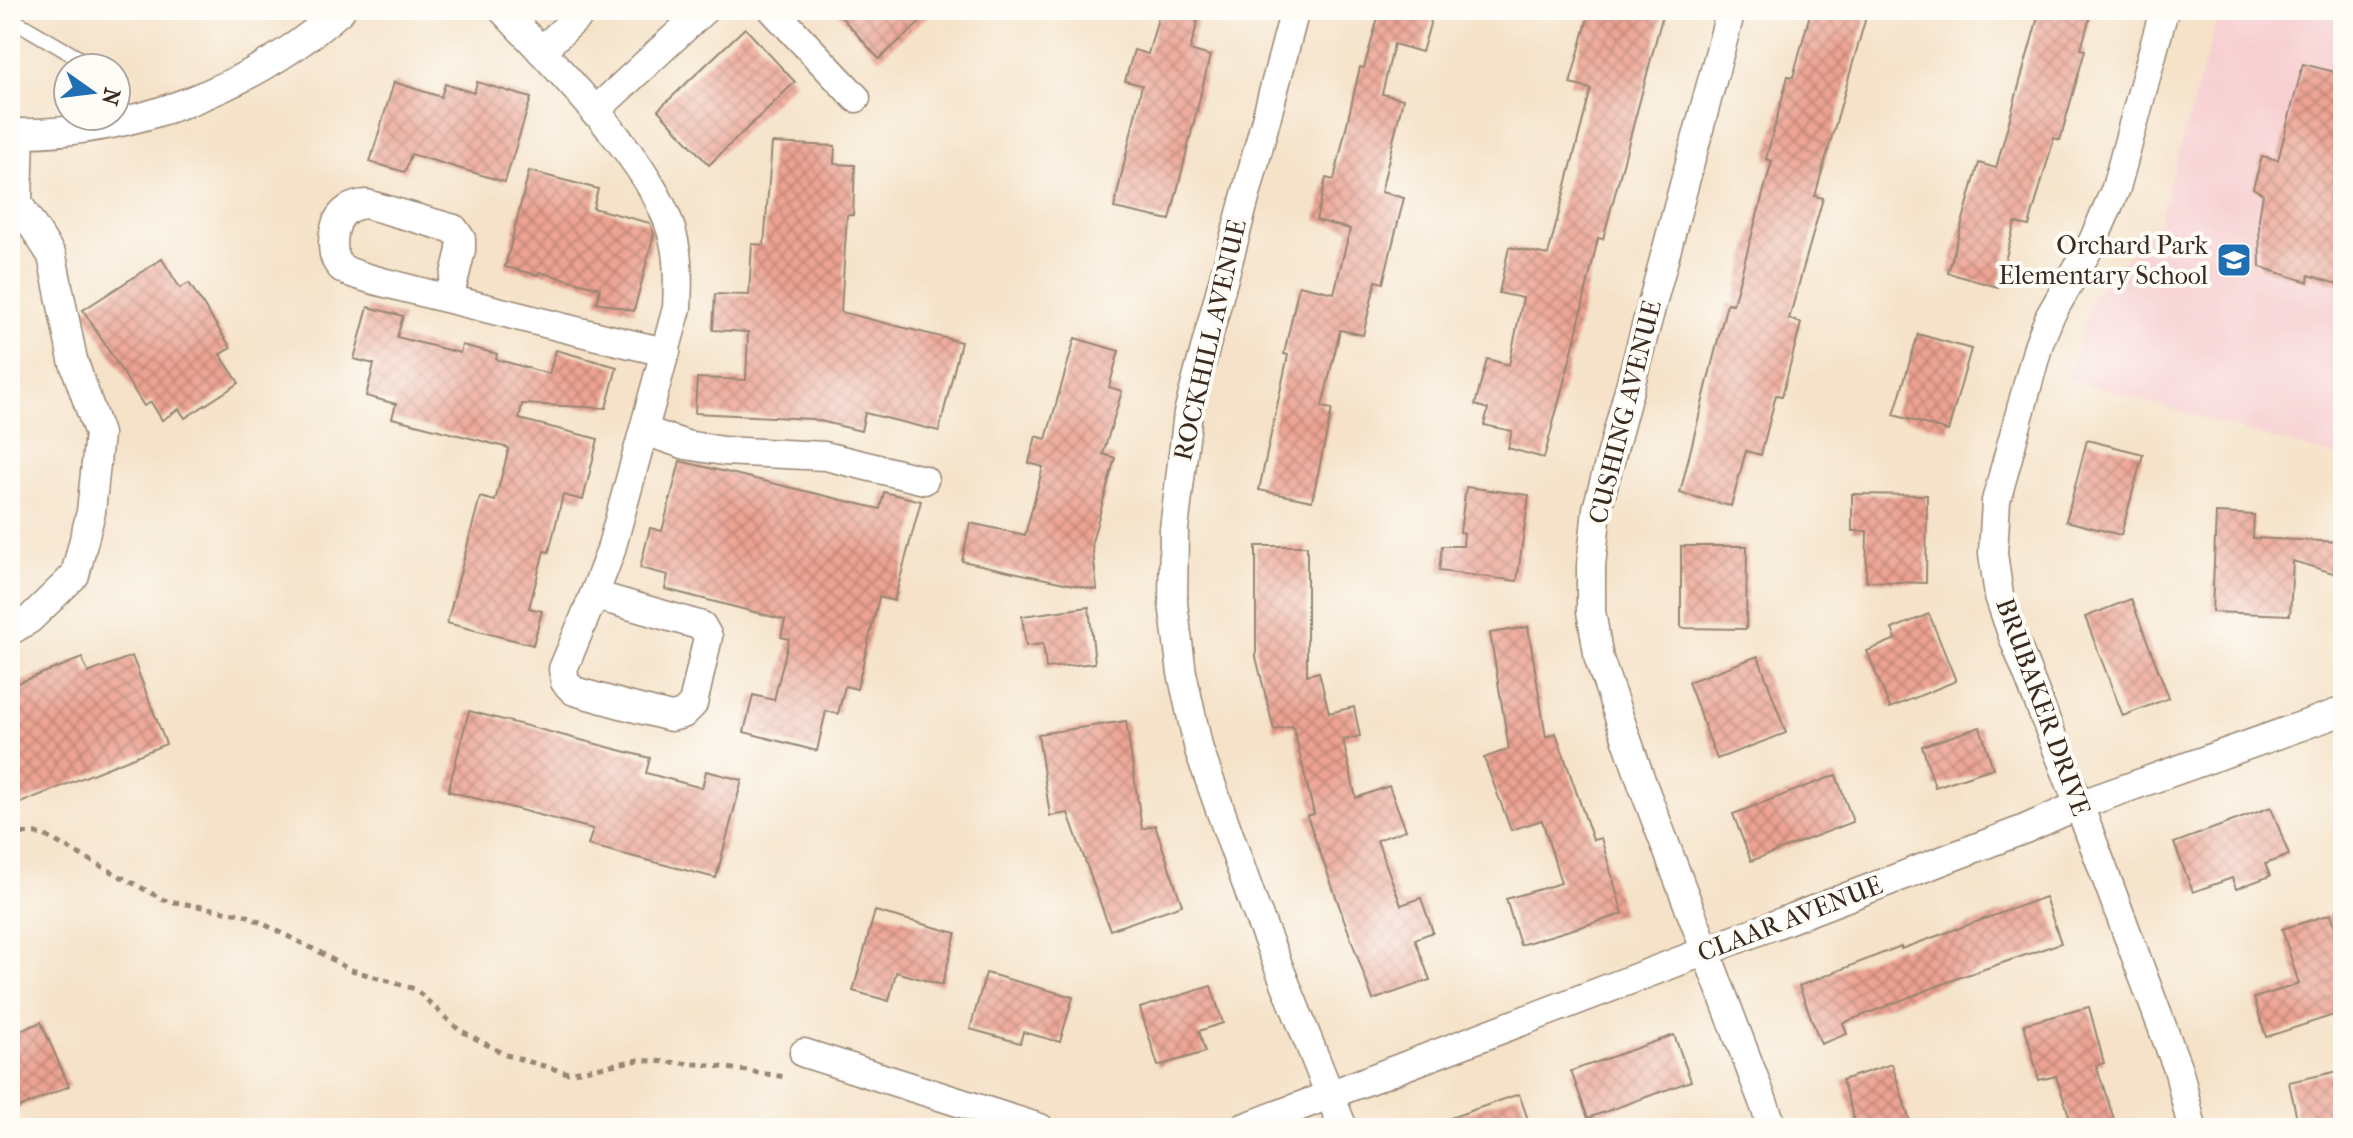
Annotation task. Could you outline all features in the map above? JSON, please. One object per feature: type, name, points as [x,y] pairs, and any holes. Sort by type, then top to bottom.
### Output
[{"type":"street","points":[[132,109],[215,91],[262,67],[321,28],[341,10]]},
{"type":"street","points":[[503,10],[630,154],[661,204],[674,239],[679,275],[677,308],[666,352],[610,553],[563,669],[565,682],[574,691],[671,717],[683,714],[693,704],[708,637],[702,626],[594,595]]},
{"type":"street","points":[[541,51],[585,10]]},
{"type":"street","points":[[594,112],[704,10]]},
{"type":"street","points":[[773,10],[856,98]]},
{"type":"street","name":"ROCKHILL AVENUE","points":[[1295,10],[1188,413],[1174,529],[1173,603],[1182,673],[1199,750],[1254,905],[1343,1128]]},
{"type":"street","name":"CUSHING AVENUE","points":[[1731,10],[1597,509],[1591,566],[1591,611],[1599,659],[1643,786],[1773,1128]]},
{"type":"street","name":"BRUBAKER DRIVE","points":[[2164,10],[2116,188],[2093,241],[2050,316],[2039,343],[1996,501],[1993,553],[1999,596],[2012,634],[2179,1072],[2192,1128]]},
{"type":"street","points":[[10,631],[30,619],[75,575],[91,512],[99,434],[73,360],[52,256],[18,203],[15,133],[52,130]]},
{"type":"street","points":[[449,299],[461,250],[461,239],[454,229],[404,212],[366,204],[356,204],[342,212],[334,230],[334,257],[342,268],[388,284],[449,299],[666,352]]},
{"type":"street","points":[[645,431],[698,447],[825,456],[924,480]]},
{"type":"street","name":"CLAAR AVENUE","points":[[1243,1128],[2025,829],[2079,805],[2338,713]]},
{"type":"street","points":[[804,1053],[994,1122],[1040,1128]]},
{"type":"lane","points":[[10,18],[68,52]]},
{"type":"path","points":[[10,833],[42,834],[164,900],[246,915],[348,969],[415,989],[458,1029],[506,1055],[568,1073],[639,1060],[709,1065],[785,1077],[804,1053]]},
{"type":"shaded area","name":"Orchard Park Elementary School","points":[[2220,10],[2343,10],[2343,459],[2068,379],[2092,296],[2158,223]]},
{"type":"building","points":[[835,10],[934,10],[879,59]]},
{"type":"building","points":[[1380,10],[1434,10],[1422,52],[1394,44],[1382,94],[1403,99],[1381,192],[1404,198],[1383,283],[1376,281],[1363,335],[1340,330],[1322,407],[1332,409],[1312,501],[1259,490],[1288,355],[1284,354],[1299,285],[1334,293],[1350,229],[1316,220],[1326,178],[1334,180],[1360,67],[1364,68]]},
{"type":"building","points":[[1590,10],[1664,10],[1603,239],[1598,238],[1544,458],[1508,448],[1512,431],[1484,425],[1488,409],[1475,405],[1487,359],[1509,365],[1523,298],[1499,293],[1509,247],[1548,255],[1591,89],[1570,84]]},
{"type":"building","points":[[1811,10],[1868,10],[1815,196],[1823,198],[1789,319],[1801,323],[1782,396],[1776,395],[1761,455],[1746,451],[1731,506],[1680,493],[1727,303],[1733,304],[1772,161],[1766,159],[1788,76],[1793,77]]},
{"type":"building","points":[[2040,10],[2092,10],[2081,49],[2085,50],[2060,140],[2054,138],[2029,226],[2015,223],[1998,287],[1948,273],[1979,163],[1996,168]]},
{"type":"building","points":[[1160,11],[1198,21],[1190,50],[1210,56],[1170,220],[1114,208],[1142,85],[1125,81],[1134,50],[1148,54]]},
{"type":"building","points":[[745,28],[795,82],[709,165],[658,110]]},
{"type":"building","points":[[2303,64],[2343,74],[2343,286],[2309,275],[2308,282],[2260,267],[2259,219],[2263,194],[2253,188],[2262,156],[2278,160]]},
{"type":"building","points":[[394,82],[441,97],[445,84],[474,93],[477,82],[531,98],[505,182],[411,154],[405,172],[370,162]]},
{"type":"building","points":[[772,143],[835,146],[834,164],[855,165],[853,215],[847,215],[841,312],[961,342],[939,431],[865,413],[861,431],[812,419],[695,413],[697,378],[746,380],[748,332],[713,330],[715,294],[749,295],[752,244],[764,245]]},
{"type":"building","points":[[529,171],[598,189],[593,208],[650,223],[654,234],[634,311],[597,302],[600,288],[539,272],[538,275],[505,267]]},
{"type":"building","points":[[162,259],[180,288],[189,283],[231,348],[220,354],[239,383],[185,418],[179,409],[162,420],[151,402],[144,406],[83,310]]},
{"type":"building","points":[[368,307],[403,316],[397,337],[460,353],[462,345],[497,354],[496,359],[549,374],[556,350],[617,367],[606,408],[522,404],[519,419],[598,439],[583,500],[563,495],[549,552],[544,551],[529,608],[542,611],[533,645],[447,623],[480,497],[495,501],[509,448],[392,418],[396,404],[366,396],[374,364],[354,359]]},
{"type":"building","points":[[1918,334],[1971,349],[1948,431],[1894,415]]},
{"type":"building","points":[[1075,338],[1119,351],[1109,387],[1122,391],[1103,454],[1115,458],[1092,542],[1097,590],[962,561],[970,523],[1025,535],[1043,467],[1029,463],[1036,436],[1046,439]]},
{"type":"building","points":[[2087,440],[2143,454],[2121,535],[2066,521]]},
{"type":"building","points":[[680,461],[880,509],[884,492],[921,501],[894,601],[879,597],[857,689],[845,686],[838,714],[826,711],[817,751],[744,732],[753,695],[774,700],[789,639],[781,637],[785,620],[665,589],[668,575],[640,568],[650,528],[662,531]]},
{"type":"building","points":[[1466,487],[1529,495],[1517,581],[1439,571],[1442,546],[1463,546],[1464,533],[1460,532]]},
{"type":"building","points":[[1852,494],[1927,495],[1926,583],[1866,581],[1867,531],[1852,531]]},
{"type":"building","points":[[2216,513],[2254,515],[2253,538],[2343,542],[2343,576],[2293,561],[2290,615],[2212,612]]},
{"type":"building","points":[[1256,546],[1307,546],[1307,675],[1319,672],[1329,713],[1354,707],[1360,736],[1343,740],[1356,798],[1389,786],[1406,830],[1377,840],[1401,905],[1421,898],[1433,932],[1415,939],[1430,980],[1373,1000],[1307,816],[1314,814],[1293,726],[1274,730],[1256,657]]},
{"type":"building","points":[[1681,546],[1747,546],[1746,629],[1681,628]]},
{"type":"building","points":[[2131,599],[2169,698],[2123,716],[2085,617]]},
{"type":"building","points":[[1089,607],[1095,663],[1046,668],[1043,644],[1026,646],[1022,616]]},
{"type":"building","points":[[1929,614],[1956,681],[1890,708],[1867,651],[1896,639],[1892,629]]},
{"type":"building","points":[[1528,627],[1546,737],[1556,733],[1593,840],[1601,838],[1623,914],[1520,945],[1506,899],[1561,883],[1542,820],[1511,830],[1484,758],[1509,749],[1490,633]]},
{"type":"building","points":[[132,656],[166,744],[18,804],[10,783],[10,686],[82,658],[88,673]]},
{"type":"building","points":[[1758,656],[1786,733],[1717,759],[1688,682]]},
{"type":"building","points":[[469,711],[650,758],[646,773],[702,788],[706,771],[742,780],[716,878],[588,845],[593,829],[448,791]]},
{"type":"building","points":[[1126,721],[1142,829],[1155,825],[1182,905],[1110,930],[1068,813],[1050,816],[1038,734]]},
{"type":"building","points":[[1980,727],[1993,768],[1935,787],[1922,746]]},
{"type":"building","points":[[1836,775],[1853,822],[1751,861],[1733,814]]},
{"type":"building","points":[[2271,807],[2289,855],[2265,864],[2270,876],[2236,889],[2232,878],[2193,892],[2174,843]]},
{"type":"building","points":[[2045,897],[2061,943],[1958,978],[1843,1023],[1847,1034],[1821,1044],[1799,986],[1901,946],[1901,949]]},
{"type":"building","points":[[875,911],[956,933],[942,985],[896,972],[889,1001],[853,991]]},
{"type":"building","points":[[2331,914],[2343,951],[2343,1012],[2266,1037],[2254,998],[2299,984],[2282,929]]},
{"type":"building","points":[[986,973],[1073,997],[1060,1042],[1023,1032],[1020,1043],[970,1029]]},
{"type":"building","points":[[1211,986],[1223,1023],[1199,1031],[1205,1052],[1158,1066],[1140,1008]]},
{"type":"building","points":[[2089,1007],[2104,1063],[2096,1065],[2117,1128],[2073,1128],[2056,1076],[2039,1080],[2024,1024]]},
{"type":"building","points":[[41,1022],[69,1086],[10,1112],[10,1035]]},
{"type":"building","points":[[1674,1035],[1691,1081],[1588,1118],[1571,1071]]},
{"type":"building","points":[[1892,1064],[1912,1128],[1857,1128],[1842,1080]]},
{"type":"building","points":[[2339,1071],[2343,1090],[2343,1128],[2299,1128],[2289,1082]]},
{"type":"building","points":[[1519,1094],[1531,1128],[1433,1128],[1433,1124]]},
{"type":"place","name":"Orchard Park Elementary School","points":[[2234,260]]}]
